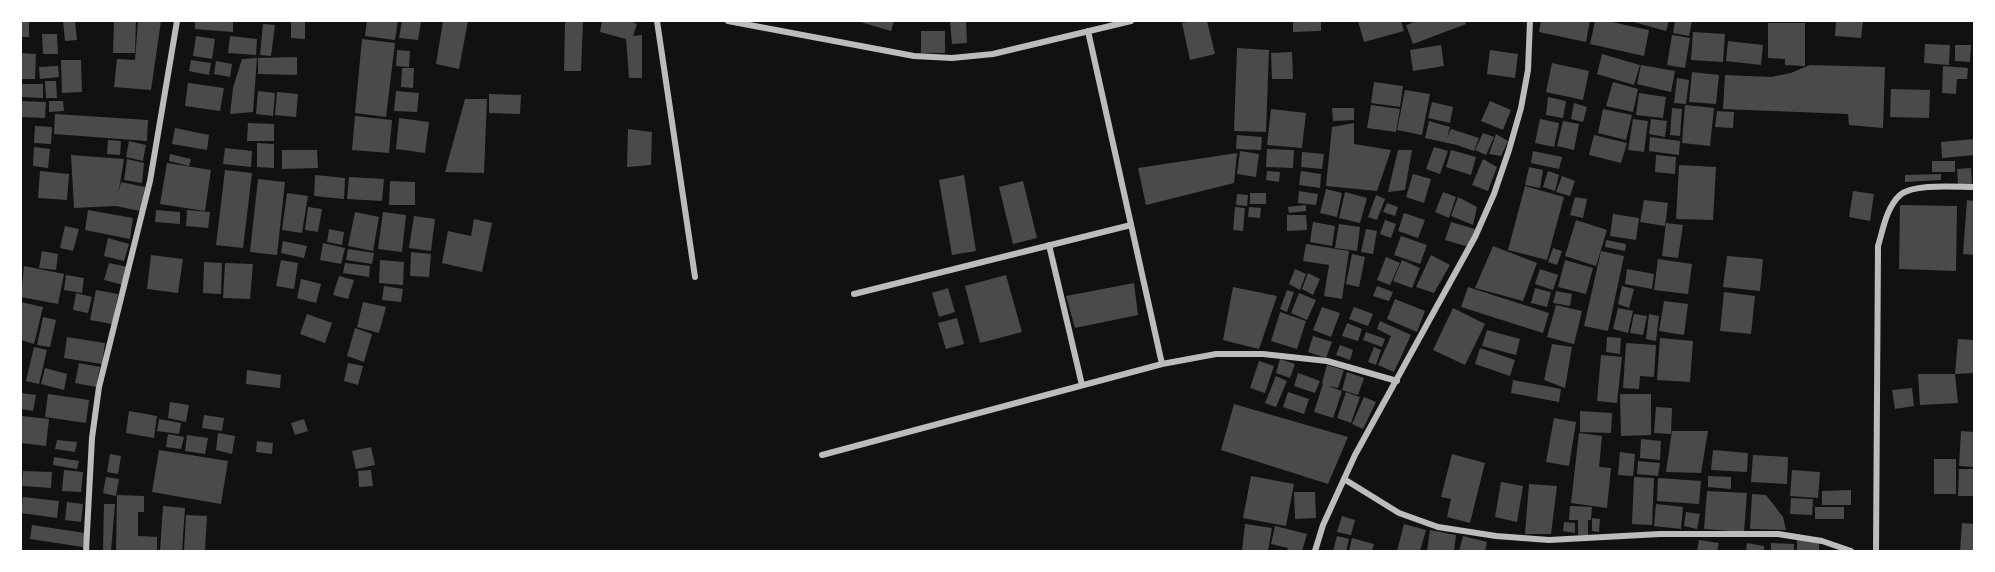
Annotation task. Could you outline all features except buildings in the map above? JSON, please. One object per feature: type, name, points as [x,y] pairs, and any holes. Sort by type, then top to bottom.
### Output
[{"type":"street","points":[[86,551],[92,438],[99,387],[150,181],[177,21]]},
{"type":"street","points":[[657,21],[694,277]]},
{"type":"street","points":[[728,21],[914,56],[952,58],[993,54],[1131,21]]},
{"type":"street","points":[[1315,551],[1323,525],[1355,455],[1475,237],[1494,194],[1521,108],[1528,70],[1530,21]]},
{"type":"street","points":[[1088,31],[1162,364]]},
{"type":"street","points":[[1876,551],[1878,246],[1888,213],[1901,194],[1918,188],[1974,188]]},
{"type":"street","points":[[854,294],[1131,225]]},
{"type":"street","points":[[1049,245],[1082,386]]},
{"type":"street","points":[[822,455],[1162,364],[1216,354],[1263,354],[1327,361],[1397,381]]},
{"type":"street","points":[[1344,479],[1399,513],[1438,527],[1496,536],[1549,540],[1660,534],[1778,534],[1822,541],[1851,551]]}]
